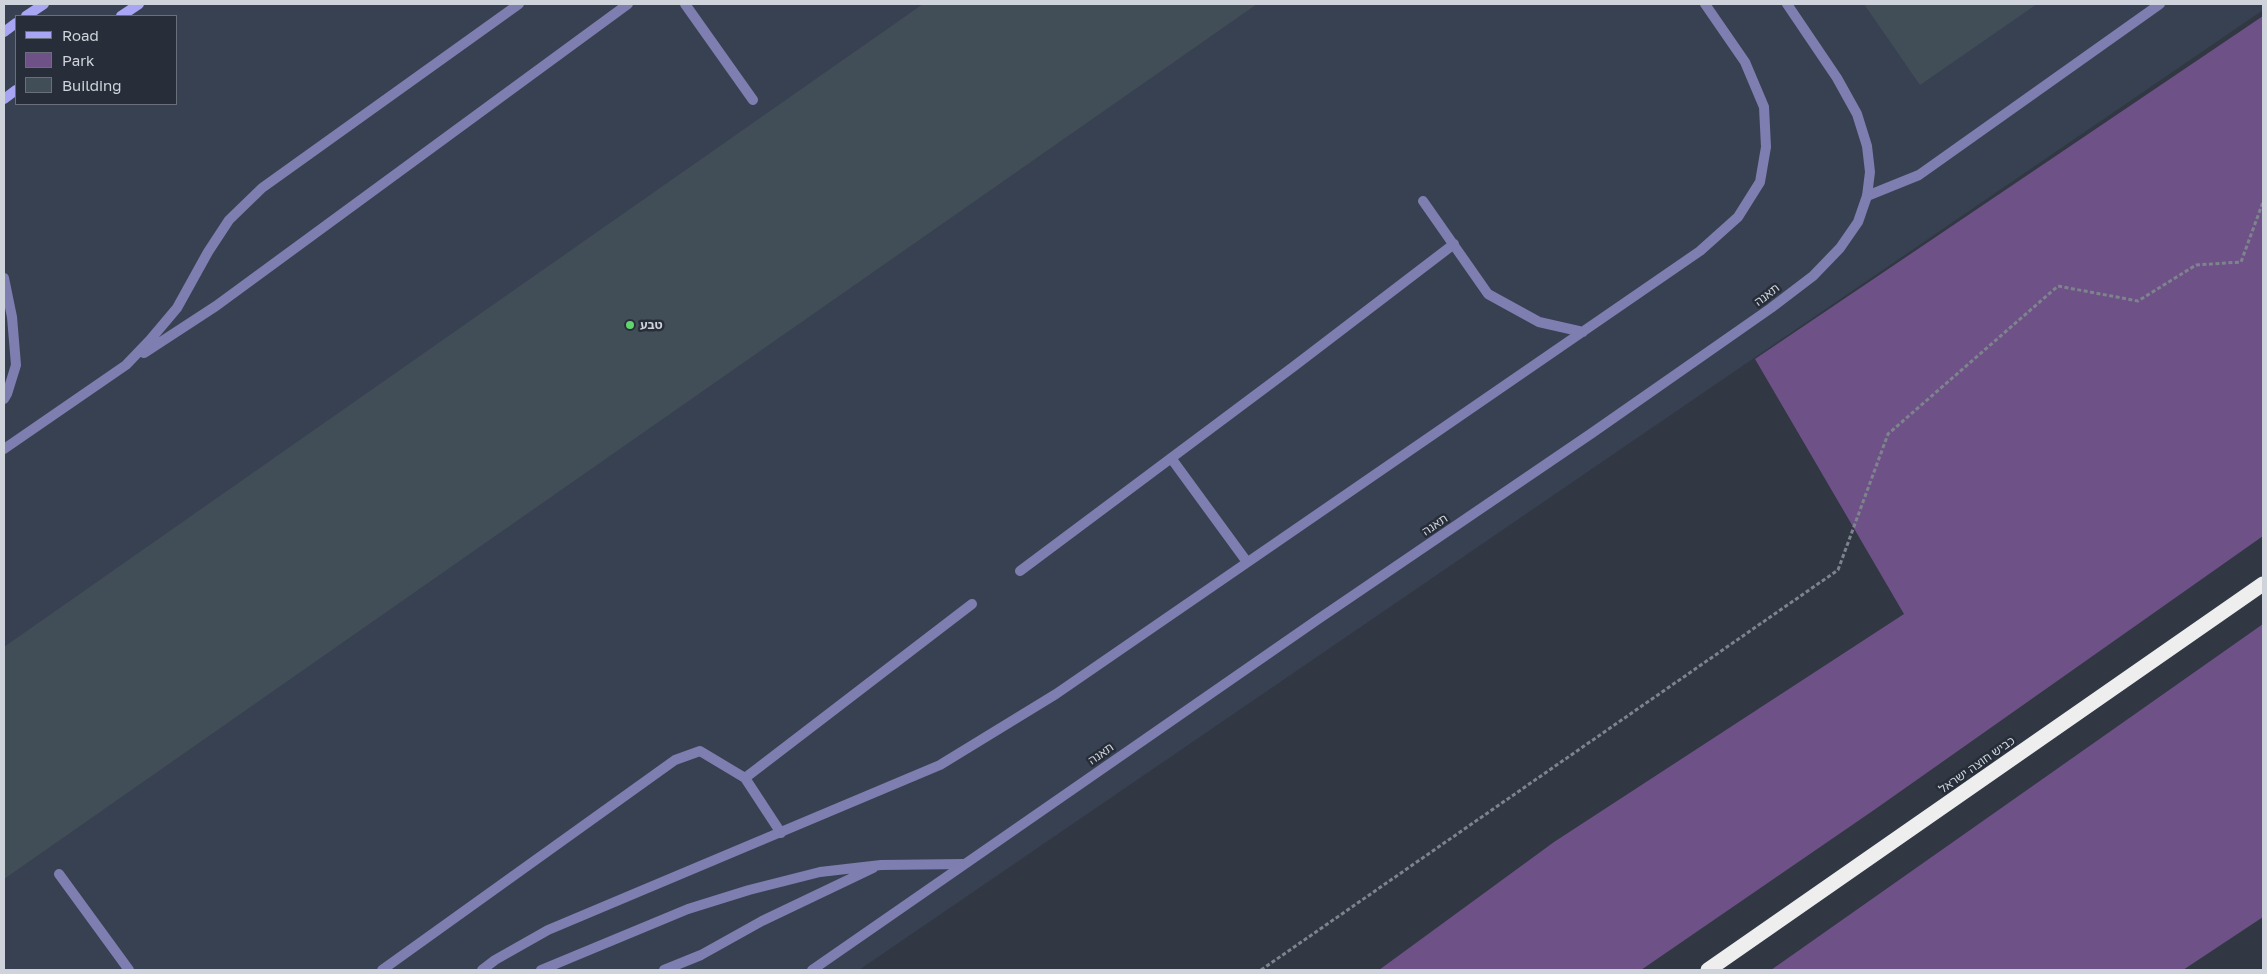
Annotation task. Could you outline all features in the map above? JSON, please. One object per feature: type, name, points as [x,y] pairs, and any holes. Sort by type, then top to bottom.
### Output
[{"type":"highway","name":"כביש חוצה ישראל","points":[[1708,970],[2263,584]]},
{"type":"street","points":[[28,15],[44,4]]},
{"type":"street","points":[[123,15],[137,4]]},
{"type":"street","points":[[126,364],[150,340],[177,308],[208,252],[229,220],[262,188],[519,4]]},
{"type":"street","points":[[4,449],[126,364],[216,306],[628,4]]},
{"type":"street","points":[[685,4],[753,100]]},
{"type":"street","points":[[482,970],[495,960],[548,930],[886,789],[948,760],[1056,694],[1700,252],[1738,217],[1760,182],[1766,147],[1764,107],[1745,62],[1705,4]]},
{"type":"street","name":"תאנה","points":[[812,970],[1592,433],[1771,308],[1813,276],[1840,248],[1858,222],[1867,196],[1870,172],[1867,146],[1857,114],[1837,78],[1787,4]]},
{"type":"street","points":[[1867,196],[1919,175],[2160,4]]},
{"type":"street","points":[[4,32],[15,24]]},
{"type":"street","points":[[4,98],[15,91]]},
{"type":"street","points":[[1423,201],[1488,294],[1539,322],[1583,332]]},
{"type":"street","points":[[1020,571],[1454,244]]},
{"type":"street","points":[[4,278],[12,317],[16,365],[4,399]]},
{"type":"street","points":[[4,342],[13,333]]},
{"type":"street","points":[[1171,458],[1247,562]]},
{"type":"street","points":[[745,778],[972,604]]},
{"type":"street","points":[[382,970],[675,760],[700,751],[745,778],[781,833]]},
{"type":"street","points":[[541,970],[688,909],[749,890],[820,872],[880,865],[964,864]]},
{"type":"street","points":[[664,970],[701,955],[762,922],[880,865]]},
{"type":"street","points":[[59,874],[128,970]]},
{"type":"path","points":[[1262,970],[1838,570],[1888,434],[2058,286],[2138,301],[2196,264],[2241,262],[2263,202]]},
{"type":"shaded area","points":[[4,4],[2263,4],[2263,10],[859,970],[4,970]]},
{"type":"green space","points":[[2263,16],[2263,536],[1874,810],[1641,970],[1379,970],[1554,842],[1904,614],[1755,359]]},
{"type":"green space","points":[[2263,624],[2263,917],[2183,970],[1771,970]]},
{"type":"building","name":"טבע","points":[[923,4],[1257,4],[4,879],[4,647]]},
{"type":"building","points":[[1864,4],[2037,4],[1920,85]]},
{"type":"place","name":"טבע","points":[[630,325]]}]
